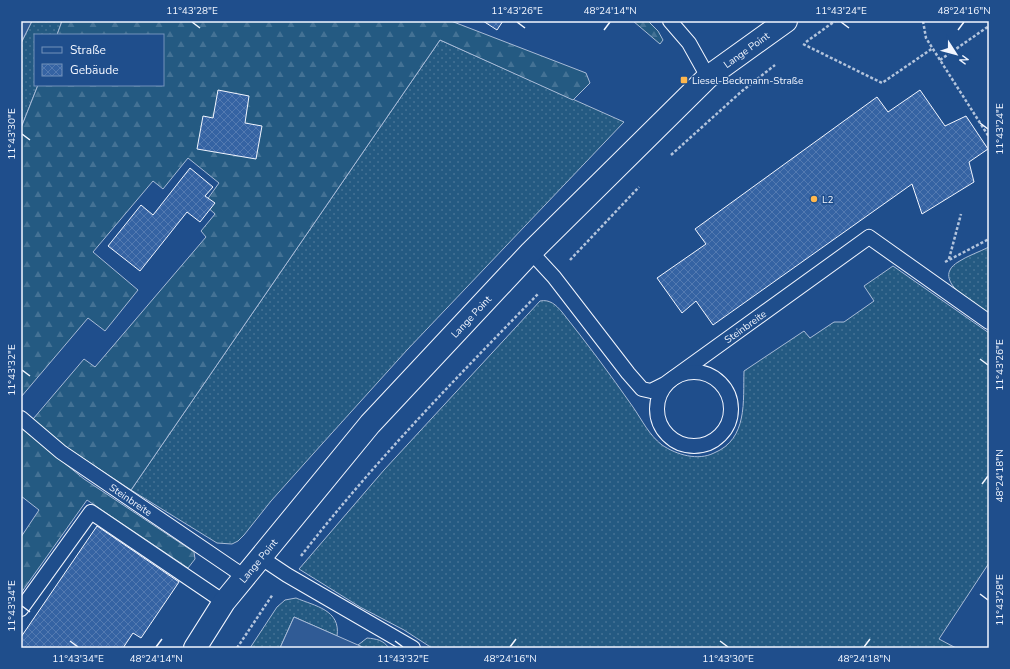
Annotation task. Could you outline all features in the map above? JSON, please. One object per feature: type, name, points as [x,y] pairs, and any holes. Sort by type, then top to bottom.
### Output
[{"type":"street","name":"Lange Point","points":[[195,648],[224,602],[370,424],[531,252],[708,78],[786,21]]},
{"type":"lane","points":[[670,21],[689,43],[708,78]]},
{"type":"lane","name":"Steinbreite","points":[[531,252],[554,277],[623,367],[642,389],[650,391],[674,378],[869,237],[989,322]]},
{"type":"lane","points":[[699,372],[711,376],[722,384],[731,402],[731,415],[727,427],[716,440],[704,446],[691,447],[678,443],[664,432],[658,420],[657,407],[660,394],[667,383],[674,378],[686,373],[699,372]]},
{"type":"lane","name":"Steinbreite","points":[[21,418],[61,452],[245,577]]},
{"type":"lane","points":[[21,609],[92,512],[224,602]]},
{"type":"lane","points":[[260,558],[286,575],[413,648]]},
{"type":"path","points":[[797,48],[834,21]]},
{"type":"path","points":[[923,21],[926,38],[989,137]]},
{"type":"path","points":[[940,60],[989,26]]},
{"type":"path","points":[[803,44],[882,83],[933,48]]},
{"type":"path","points":[[668,158],[742,91],[778,62]]},
{"type":"path","points":[[575,254],[640,185]]},
{"type":"path","points":[[949,259],[961,214]]},
{"type":"path","points":[[921,273],[989,239]]},
{"type":"path","points":[[306,549],[384,457],[533,299]]},
{"type":"path","points":[[237,648],[271,597]]},
{"type":"green space","points":[[32,21],[62,21],[57,34],[34,34],[34,86],[38,86],[21,128],[21,43]]},
{"type":"green space","points":[[62,21],[451,21],[586,73],[590,83],[573,100],[440,40],[131,490],[63,445],[33,419],[84,359],[95,367],[206,237],[201,231],[215,214],[204,204],[219,183],[188,158],[163,189],[153,181],[93,252],[138,290],[105,331],[88,318],[21,397],[21,128],[38,86],[164,86],[164,34],[57,34]]},
{"type":"green space","points":[[633,21],[648,21],[658,31],[663,40],[660,44]]},
{"type":"green space","points":[[440,40],[624,122],[407,350],[271,501],[244,535],[232,544],[217,543],[131,490]]},
{"type":"green space","points":[[989,247],[989,314],[958,291],[952,284],[949,276],[950,269],[958,262]]},
{"type":"green space","points":[[893,266],[989,333],[989,563],[939,639],[956,648],[432,648],[404,630],[360,607],[299,569],[384,470],[540,301],[550,302],[562,312],[607,370],[649,432],[657,441],[674,452],[688,456],[701,457],[714,453],[725,447],[733,438],[738,429],[743,406],[744,371],[804,331],[810,338],[834,322],[844,322],[874,301],[864,286]]},
{"type":"green space","points":[[21,428],[84,479],[194,552],[195,559],[188,568],[87,500],[21,593],[21,537],[39,510],[21,496]]},
{"type":"green space","points":[[296,598],[325,610],[331,615],[335,620],[337,627],[337,636],[294,617],[280,648],[250,648],[277,607],[285,600]]},
{"type":"green space","points":[[367,638],[380,640],[389,648],[364,648],[358,645]]},
{"type":"shaded area","points":[[21,21],[32,21],[21,43]]},
{"type":"shaded area","points":[[294,617],[358,645],[364,648],[280,648]]},
{"type":"building","points":[[483,21],[503,21],[497,30]]},
{"type":"building","points":[[218,90],[249,96],[245,123],[262,126],[256,159],[197,149],[203,116],[213,118]]},
{"type":"building","name":"L2","points":[[920,90],[945,126],[966,116],[988,149],[969,162],[974,182],[922,214],[912,184],[713,325],[696,301],[682,313],[657,278],[706,244],[695,229],[877,97],[888,112]]},
{"type":"building","points":[[190,168],[213,187],[205,196],[215,203],[200,222],[187,212],[140,271],[108,246],[141,205],[153,215]]},
{"type":"building","points":[[97,526],[179,582],[141,638],[133,633],[123,648],[21,648],[21,637]]},
{"type":"place","name":"Liesel-Beckmann-Straße","points":[[684,80]]},
{"type":"place","name":"L2","points":[[814,199]]}]
